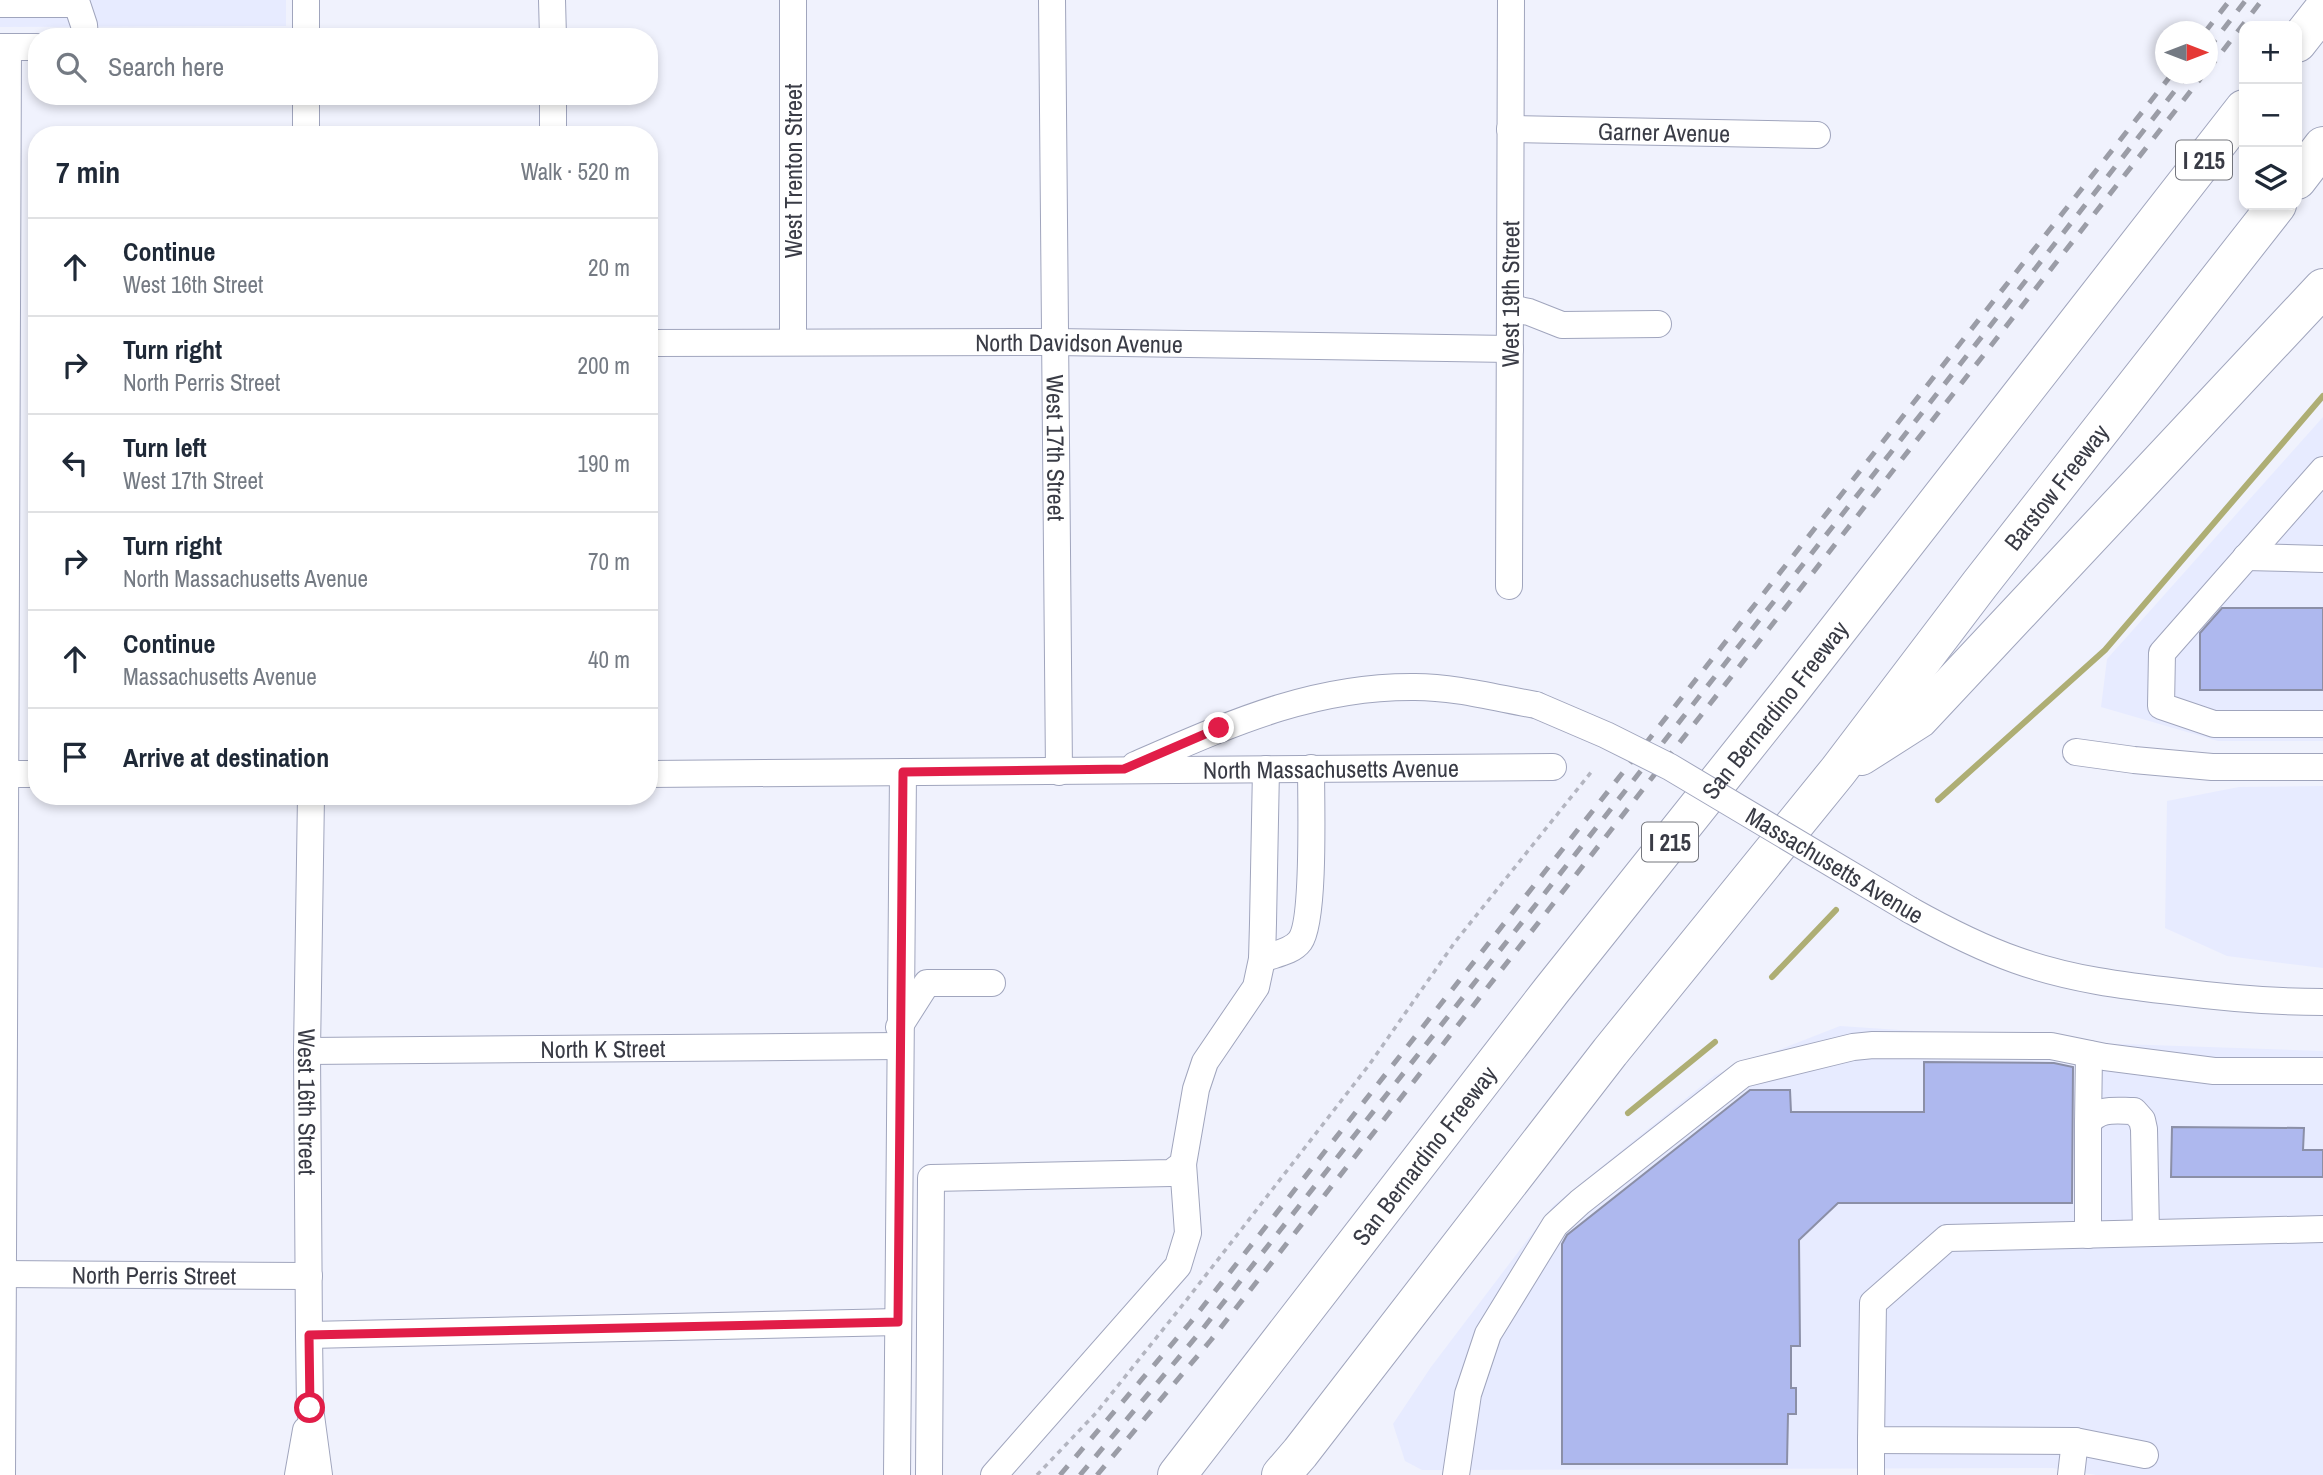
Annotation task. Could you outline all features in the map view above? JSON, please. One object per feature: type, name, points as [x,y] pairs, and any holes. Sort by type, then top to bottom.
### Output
[{"type":"highway","points":[[2302,37],[2323,10]]},
{"type":"highway","name":"San Bernardino Freeway","points":[[1177,1475],[1551,991],[1787,695],[2239,115]]},
{"type":"highway","points":[[2302,173],[2323,146]]},
{"type":"highway","name":"Barstow Freeway","points":[[1838,771],[1980,584],[2273,210]]},
{"type":"highway","points":[[1281,1475],[1610,1052],[1838,771],[1919,719],[2323,288]]},
{"type":"street","points":[[306,0],[306,28]]},
{"type":"street","points":[[552,0],[553,28]]},
{"type":"street","name":"West Trenton Street","points":[[793,0],[793,342]]},
{"type":"street","name":"West 17th Street","points":[[1052,0],[1059,772]]},
{"type":"street","name":"West 19th Street","points":[[1509,586],[1511,0]]},
{"type":"street","points":[[0,4],[76,2],[84,28]]},
{"type":"street","points":[[2,1475],[4,47],[28,47]]},
{"type":"street","points":[[306,105],[306,126]]},
{"type":"street","points":[[553,105],[553,126]]},
{"type":"street","name":"Garner Avenue","points":[[1510,129],[1818,135]]},
{"type":"street","points":[[1510,308],[1530,312],[1562,325],[1658,324]]},
{"type":"street","name":"North Davidson Avenue","points":[[658,343],[1055,342],[1510,349]]},
{"type":"street","points":[[2323,470],[2162,653],[2161,706],[2214,724],[2323,724]]},
{"type":"street","points":[[2246,557],[2323,559]]},
{"type":"street","name":"Massachusetts Avenue","points":[[1124,769],[1270,709],[1325,695],[1415,687],[1536,705],[1606,735],[1670,767],[1958,937],[2018,961],[2077,978],[2133,987],[2232,998],[2323,1002]]},
{"type":"street","points":[[2076,752],[2212,767],[2323,767]]},
{"type":"street","name":"North Massachusetts Avenue","points":[[658,774],[1553,767]]},
{"type":"street","points":[[1262,959],[1294,948],[1307,928],[1311,768]]},
{"type":"street","points":[[993,1475],[1178,1266],[1188,1233],[1183,1164],[1196,1089],[1205,1062],[1256,987],[1262,959],[1266,769]]},
{"type":"street","points":[[897,1475],[903,772]]},
{"type":"street","points":[[3,774],[28,774]]},
{"type":"street","name":"West 16th Street","points":[[311,805],[307,1051],[309,1335],[310,1408],[319,1475]]},
{"type":"street","points":[[899,1036],[927,983],[992,983]]},
{"type":"street","name":"North K Street","points":[[307,1051],[899,1036]]},
{"type":"street","points":[[1456,1475],[1468,1394],[1488,1334],[1555,1225],[1580,1202],[1743,1074],[1853,1047],[1873,1045],[2051,1046],[2089,1054],[2214,1071],[2323,1071]]},
{"type":"street","points":[[2088,1235],[2089,1054]]},
{"type":"street","points":[[2088,1123],[2094,1116],[2105,1111],[2134,1111],[2142,1119],[2146,1233]]},
{"type":"street","points":[[929,1475],[931,1178],[1171,1173],[1183,1164]]},
{"type":"street","points":[[1871,1475],[1873,1303],[1947,1238],[2323,1229]]},
{"type":"street","name":"North Perris Street","points":[[2,1274],[309,1276]]},
{"type":"street","points":[[309,1335],[898,1322]]},
{"type":"street","name":"West 16th Street","points":[[298,1475],[310,1408]]},
{"type":"street","points":[[1871,1440],[2075,1441],[2145,1455]]},
{"type":"street","points":[[2071,1475],[2075,1441]]},
{"type":"path","points":[[1037,1475],[1096,1413],[1202,1281],[1370,1065],[1455,942],[1592,771]]},
{"type":"shaded area","points":[[0,0],[286,0],[286,26],[0,27]]},
{"type":"shaded area","points":[[2323,417],[2323,741],[2218,741],[2101,707],[2107,659]]},
{"type":"shaded area","points":[[2323,786],[2323,968],[2227,956],[2165,928],[2167,801],[2239,787]]},
{"type":"shaded area","points":[[1840,1026],[2092,1043],[2323,1051],[2323,1475],[2096,1475],[2053,1468],[1422,1470],[1405,1461],[1393,1424],[1431,1367],[1553,1206],[1715,1075]]},
{"type":"building","points":[[2222,608],[2323,608],[2323,690],[2200,690],[2200,633]]},
{"type":"building","points":[[1924,1062],[2054,1063],[2073,1067],[2072,1203],[1838,1203],[1799,1240],[1800,1346],[1791,1346],[1791,1388],[1796,1388],[1796,1414],[1788,1414],[1787,1464],[1562,1464],[1562,1244],[1567,1235],[1750,1090],[1790,1090],[1791,1112],[1924,1112]]},
{"type":"building","points":[[2172,1127],[2304,1128],[2303,1150],[2323,1150],[2323,1177],[2171,1177]]},
{"type":"waterway","points":[[1938,800],[2105,650],[2323,396]]},
{"type":"waterway","points":[[1772,977],[1836,910]]},
{"type":"waterway","points":[[1628,1113],[1715,1042]]},
{"type":"railway","points":[[2214,21],[2230,0]]},
{"type":"railway","points":[[2218,36],[2246,0]]},
{"type":"railway","points":[[2218,57],[2262,0]]},
{"type":"railway","points":[[1060,1475],[1190,1323],[2164,84]]},
{"type":"railway","points":[[1080,1475],[1201,1331],[2180,84]]},
{"type":"railway","points":[[1097,1475],[1211,1340],[2196,84]]},
{"type":"route","points":[[310,1408],[309,1335],[898,1322],[903,772],[1059,772],[1124,769],[1219,728]]}]
